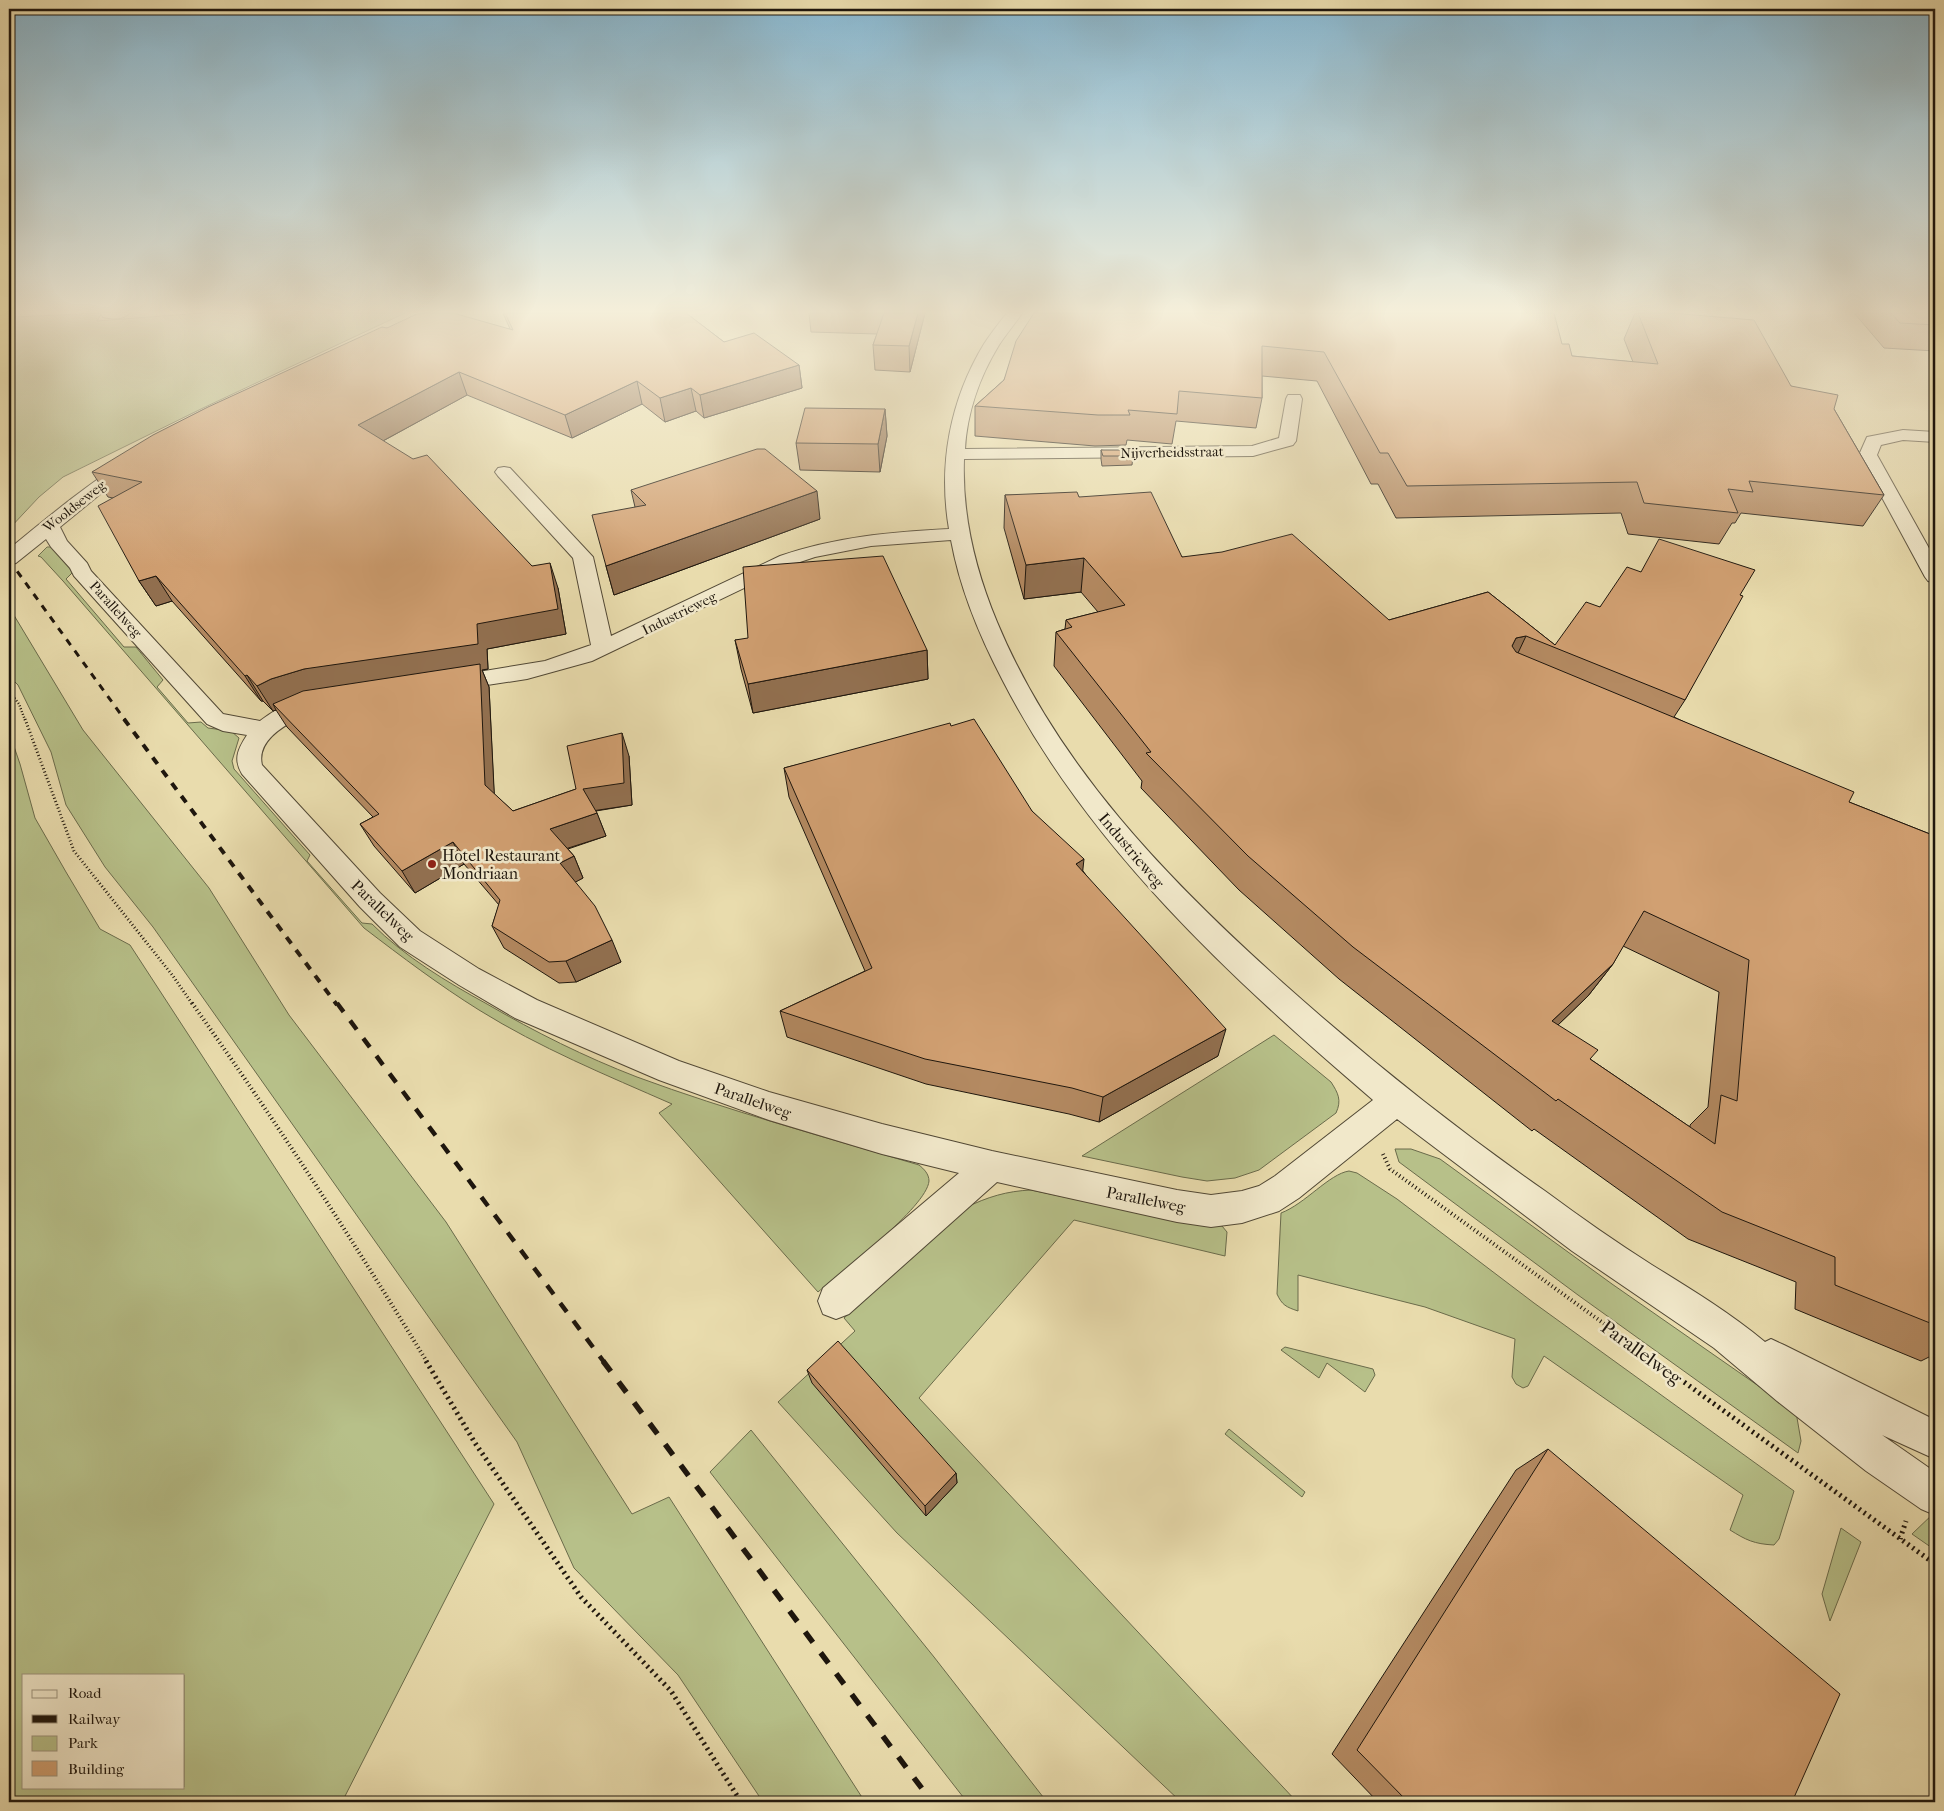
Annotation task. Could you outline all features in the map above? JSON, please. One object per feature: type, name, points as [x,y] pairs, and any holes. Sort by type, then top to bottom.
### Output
[{"type":"street","name":"Industrieweg","points":[[967,398],[958,425],[954,454],[955,511],[958,534],[984,621],[999,656],[1049,742],[1129,849],[1171,894],[1226,950],[1397,1100]]},
{"type":"street","name":"Nijverheidsstraat","points":[[954,454],[1253,451],[1287,441],[1294,399]]},
{"type":"street","points":[[1935,437],[1903,435],[1873,441],[1868,455],[1935,577]]},
{"type":"street","name":"Wooldseweg","points":[[9,559],[97,487],[148,454]]},
{"type":"street","points":[[425,687],[542,670],[579,660],[603,648],[584,557],[504,472]]},
{"type":"street","name":"Parallelweg","points":[[49,525],[58,543],[80,567],[81,572],[215,719],[224,723],[264,730]]},
{"type":"street","name":"Industrieweg","points":[[603,648],[787,560],[811,551],[865,540],[958,534]]},
{"type":"street","name":"Parallelweg","points":[[338,700],[301,707],[274,722],[264,730],[248,757],[251,768],[370,900],[410,939],[469,977],[526,1009],[679,1074],[769,1106],[882,1139],[992,1166],[1177,1206],[1211,1211],[1242,1207],[1267,1200],[1397,1100]]},
{"type":"street","points":[[1397,1100],[1497,1176],[1610,1257],[1728,1336],[1842,1428],[1935,1495]]},
{"type":"street","points":[[836,1301],[992,1166]]},
{"type":"street","points":[[1728,1336],[1852,1400],[1935,1440]]},
{"type":"path","points":[[9,691],[19,704],[74,850],[173,976],[262,1102],[367,1263],[475,1442],[581,1597],[671,1691],[741,1802]]},
{"type":"path","name":"Parallelweg","points":[[1369,1123],[1390,1169],[1935,1564]]},
{"type":"green space","points":[[9,398],[225,398],[63,477],[39,497],[9,529]]},
{"type":"green space","points":[[47,547],[53,547],[74,571],[66,579],[124,647],[136,647],[163,680],[157,687],[188,723],[201,722],[208,728],[231,731],[239,738],[232,761],[234,769],[310,855],[307,861],[362,923],[372,924],[412,958],[442,978],[560,1044],[598,1061],[637,1077],[707,1101],[919,1165],[926,1172],[929,1181],[925,1192],[914,1207],[881,1239],[818,1292],[659,1113],[672,1104],[574,1060],[502,1024],[435,981],[364,928],[63,581],[38,556]]},
{"type":"green space","points":[[9,607],[83,730],[209,888],[289,1015],[446,1222],[632,1514],[669,1497],[865,1802],[763,1802],[678,1675],[574,1568],[517,1442],[153,927],[105,867],[66,805],[51,752],[18,685],[9,676]]},
{"type":"green space","points":[[9,732],[35,818],[100,929],[130,945],[494,1504],[342,1802],[9,1802]]},
{"type":"green space","points":[[1274,1035],[1331,1082],[1337,1093],[1339,1104],[1336,1113],[1259,1170],[1235,1178],[1207,1181],[1082,1156]]},
{"type":"green space","points":[[1395,1149],[1411,1149],[1440,1159],[1612,1284],[1796,1412],[1801,1441],[1798,1453],[1578,1295],[1399,1162]]},
{"type":"green space","points":[[1349,1171],[1357,1173],[1397,1199],[1534,1303],[1794,1491],[1779,1539],[1774,1545],[1750,1541],[1730,1530],[1743,1495],[1544,1356],[1528,1386],[1523,1388],[1516,1384],[1512,1377],[1515,1339],[1425,1307],[1298,1275],[1298,1311],[1285,1305],[1277,1294],[1281,1213],[1299,1203],[1341,1173]]},
{"type":"green space","points":[[1031,1190],[1169,1219],[1222,1226],[1227,1232],[1225,1256],[1074,1220],[919,1398],[1297,1802],[1181,1802],[897,1533],[778,1402],[855,1331],[844,1318],[965,1208],[997,1195]]},
{"type":"green space","points":[[1285,1347],[1373,1369],[1375,1375],[1365,1392],[1327,1363],[1319,1378],[1281,1350]]},
{"type":"green space","points":[[1229,1429],[1305,1492],[1302,1497],[1225,1434]]},
{"type":"green space","points":[[751,1430],[934,1657],[1047,1802],[967,1802],[710,1472]]},
{"type":"green space","points":[[1935,1512],[1935,1550],[1912,1534]]},
{"type":"green space","points":[[1841,1528],[1861,1542],[1830,1621],[1822,1594]]},
{"type":"building","points":[[229,398],[410,398],[358,425],[413,459],[427,455],[532,566],[550,563],[558,609],[477,624],[478,644],[304,669],[271,679],[257,686],[247,675],[245,676],[156,576],[139,581],[98,506],[142,482],[92,472],[153,435]]},
{"type":"building","points":[[522,398],[602,398],[565,415]]},
{"type":"building","points":[[984,398],[1178,398],[1177,414],[1128,410],[1130,415],[1098,415],[975,406]]},
{"type":"building","points":[[1349,398],[1837,398],[1834,409],[1884,495],[1749,481],[1753,492],[1728,489],[1738,513],[1644,503],[1637,482],[1407,486],[1388,453],[1380,453]]},
{"type":"building","points":[[805,408],[885,409],[878,444],[796,443]]},
{"type":"building","points":[[757,449],[765,449],[817,491],[606,566],[592,515],[646,505],[631,490]]},
{"type":"building","points":[[1101,450],[1131,450],[1133,456],[1103,456]]},
{"type":"building","points":[[1077,492],[1079,497],[1151,492],[1182,557],[1222,552],[1292,534],[1389,620],[1488,592],[1555,645],[1586,602],[1600,607],[1627,567],[1641,572],[1659,539],[1755,570],[1740,595],[1743,596],[1685,700],[1526,636],[1516,638],[1512,646],[1516,652],[1854,792],[1849,802],[1935,836],[1935,1325],[1835,1285],[1835,1257],[1722,1212],[1558,1099],[1556,1101],[1353,947],[1248,856],[1146,753],[1151,752],[1056,632],[1072,627],[1066,620],[1125,605],[1084,558],[1026,565],[1005,495]],"holes":[[[1644,911],[1749,960],[1737,1101],[1721,1095],[1715,1144],[1590,1059],[1598,1050],[1552,1021],[1613,964]]]},
{"type":"building","points":[[883,556],[927,650],[748,684],[735,640],[748,638],[743,567]]},
{"type":"building","points":[[480,664],[485,785],[513,811],[576,789],[567,746],[622,733],[624,783],[583,789],[597,813],[550,829],[574,856],[560,863],[595,906],[612,940],[566,961],[549,962],[492,926],[500,900],[453,842],[402,871],[360,824],[379,814],[273,704],[303,691]]},
{"type":"building","points":[[974,719],[1032,811],[1084,859],[1076,864],[1226,1029],[1103,1097],[1072,1088],[925,1059],[780,1011],[872,968],[784,768],[950,723],[951,726]]},
{"type":"building","points":[[838,1341],[956,1473],[925,1506],[807,1370]]},
{"type":"building","points":[[1548,1449],[1840,1694],[1792,1802],[1408,1802],[1357,1750]]},
{"type":"railway","points":[[9,560],[125,720]]},
{"type":"railway","points":[[124,719],[337,1005]]},
{"type":"railway","points":[[337,1003],[604,1362]]},
{"type":"railway","points":[[603,1361],[932,1802]]},
{"type":"place","name":"Hotel Restaurant Mondriaan","points":[[432,864]]}]
